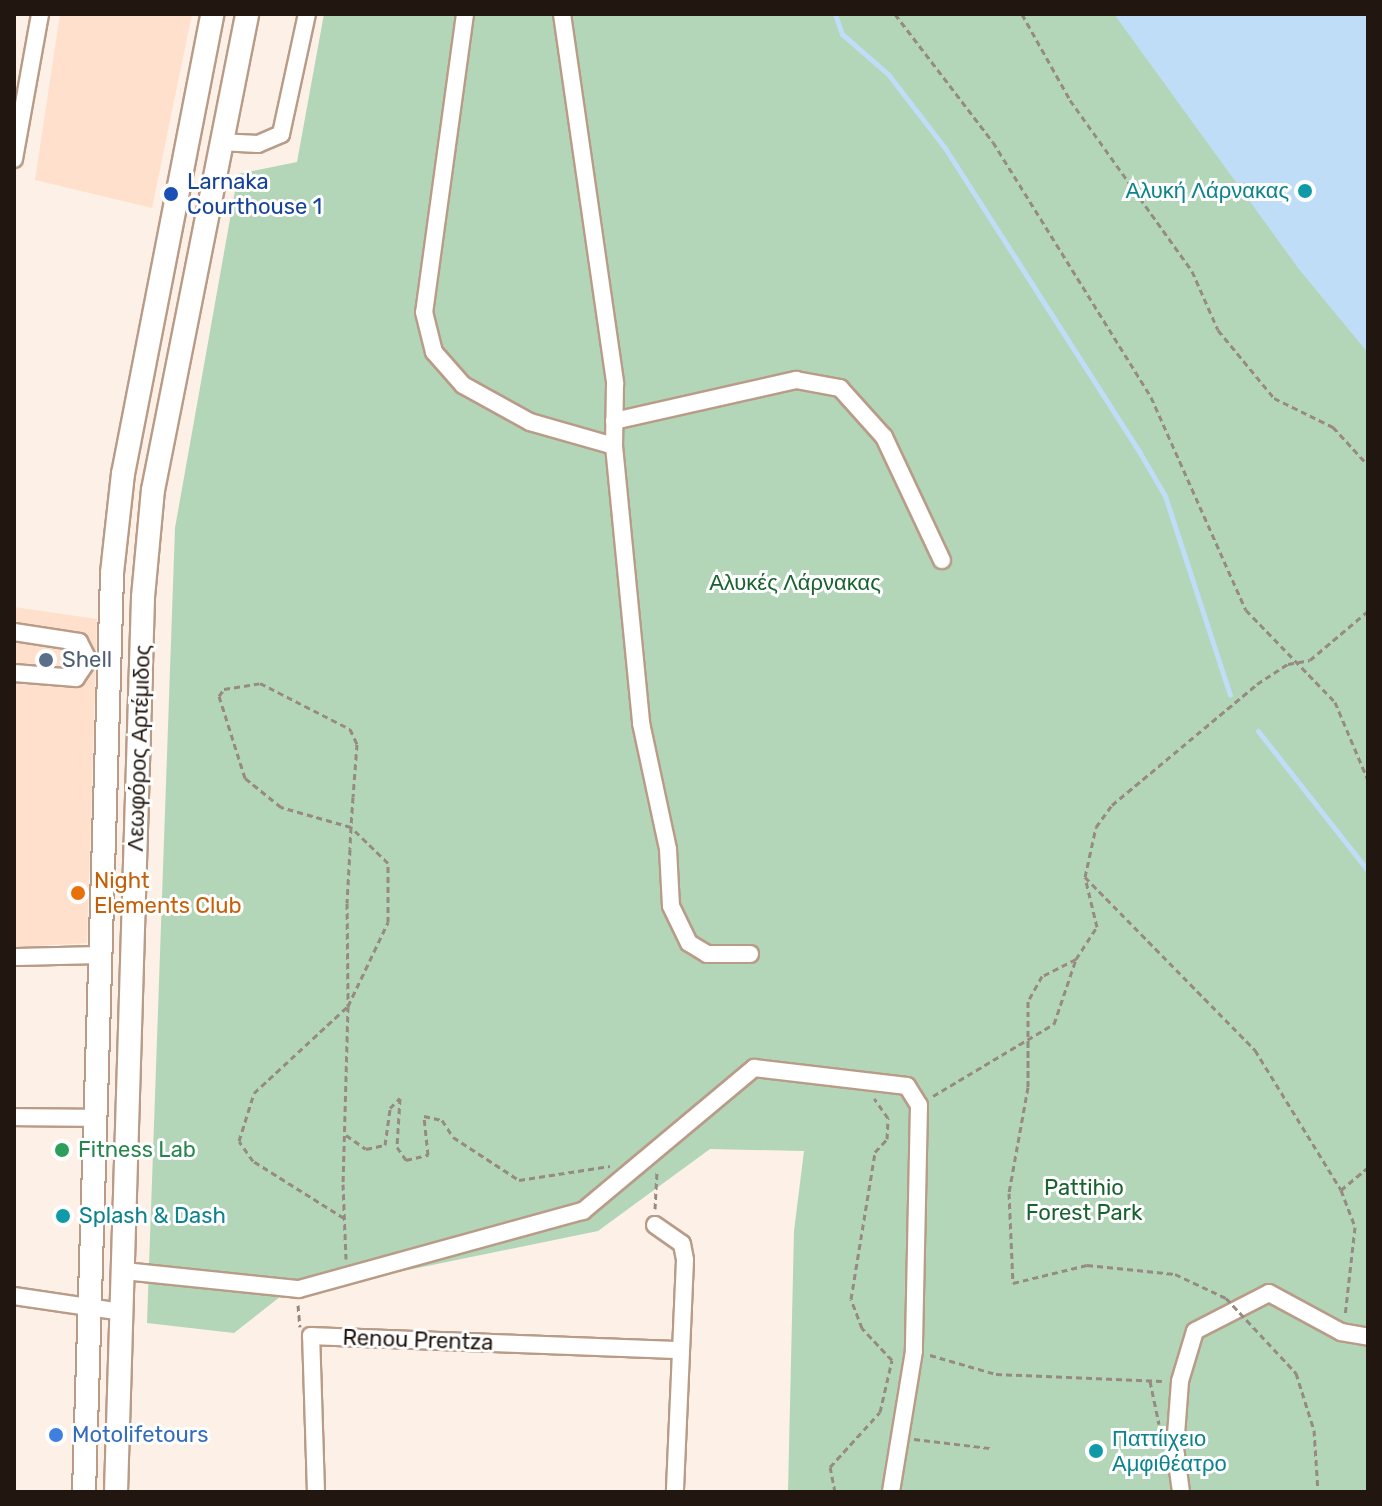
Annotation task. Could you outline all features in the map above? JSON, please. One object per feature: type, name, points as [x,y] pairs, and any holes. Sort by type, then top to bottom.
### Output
[{"type":"main road","name":"Λεωφόρος Αρτέμιδος","points":[[84,1492],[98,1118],[112,573],[123,474],[212,14]]},
{"type":"main road","name":"Λεωφόρος Αρτέμιδος","points":[[116,1492],[143,597],[153,490],[219,142],[247,14]]},
{"type":"main road","points":[[190,136],[219,142]]},
{"type":"street","points":[[14,159],[40,14]]},
{"type":"street","points":[[219,142],[258,144],[281,134],[307,14]]},
{"type":"street","points":[[465,14],[424,312],[434,352],[463,385],[530,422],[614,446]]},
{"type":"street","points":[[562,14],[615,384],[614,446],[641,723],[668,849],[671,906],[689,943],[718,956],[750,954]]},
{"type":"street","points":[[614,421],[796,380],[840,388],[884,437],[942,560]]},
{"type":"street","points":[[14,632],[79,642],[88,660],[76,678],[14,673]]},
{"type":"street","points":[[14,957],[102,955]]},
{"type":"street","points":[[124,1271],[299,1289],[346,1271],[423,1258],[583,1211],[754,1068],[907,1086],[919,1105],[914,1351],[897,1436],[891,1492]]},
{"type":"street","points":[[14,1117],[98,1118]]},
{"type":"street","points":[[655,1225],[682,1244],[675,1492]]},
{"type":"street","points":[[1181,1492],[1175,1448],[1180,1381],[1195,1331],[1269,1293],[1341,1332],[1368,1337]]},
{"type":"street","points":[[14,1296],[91,1302],[123,1312]]},
{"type":"street","name":"Renou Prentza","points":[[316,1492],[311,1336],[681,1350]]},
{"type":"path","points":[[895,14],[993,142],[1151,397],[1246,610],[1335,702],[1368,780]]},
{"type":"path","points":[[1022,14],[1070,100],[1192,271],[1218,330],[1274,398],[1333,427],[1368,465]]},
{"type":"path","points":[[919,1105],[1054,1024],[1076,959],[1097,927],[1085,877],[1096,827],[1112,805],[1257,684],[1297,662],[1310,660],[1368,611]]},
{"type":"path","points":[[344,1218],[253,1161],[239,1141],[254,1093],[348,1006],[388,922],[388,863],[351,827],[281,807],[245,778],[219,696],[260,683],[350,729],[357,744],[351,827],[348,1006],[345,1135],[344,1218],[346,1271]]},
{"type":"path","points":[[1085,877],[1255,1050],[1341,1190],[1355,1227],[1341,1332]]},
{"type":"path","points":[[1076,959],[1042,976],[1028,1001],[1024,1123],[1009,1193],[1013,1283],[1087,1265],[1175,1274],[1226,1298],[1296,1373],[1314,1430],[1318,1492]]},
{"type":"path","points":[[835,1492],[830,1467],[880,1412],[892,1360],[862,1328],[851,1299],[875,1152],[887,1139],[888,1118],[873,1101],[879,1083]]},
{"type":"path","points":[[345,1135],[366,1149],[385,1145],[390,1108],[400,1098],[397,1147],[406,1160],[428,1155],[424,1116],[442,1120],[453,1137],[519,1180],[642,1162]]},
{"type":"path","points":[[655,1225],[657,1149]]},
{"type":"path","points":[[1341,1190],[1368,1167]]},
{"type":"path","points":[[299,1289],[297,1325],[311,1336]]},
{"type":"path","points":[[914,1351],[996,1374],[1114,1373],[1150,1381],[1180,1381]]},
{"type":"path","points":[[1150,1381],[1161,1433],[1175,1448]]},
{"type":"path","points":[[897,1436],[990,1448]]},
{"type":"shaded area","points":[[60,14],[192,14],[152,208],[35,180]]},
{"type":"shaded area","points":[[14,607],[97,619],[87,943],[14,947]]},
{"type":"green space","name":"Αλυκές Λάρνακας","points":[[324,14],[1368,14],[1368,1492],[788,1492],[794,1231],[804,1151],[710,1149],[598,1231],[281,1296],[234,1333],[147,1323],[175,528],[238,174],[297,162]]},
{"type":"water","name":"Αλυκή Λάρνακας","points":[[1114,14],[1368,14],[1368,353],[1298,268]]},
{"type":"waterway","points":[[835,14],[842,34],[888,74],[945,148],[1165,496],[1230,695]]},
{"type":"waterway","points":[[1258,731],[1368,871]]},
{"type":"place","name":"Αλυκή Λάρνακας","points":[[1305,191]]},
{"type":"place","name":"Larnaka Courthouse 1","points":[[171,194]]},
{"type":"place","name":"Shell","points":[[46,660]]},
{"type":"place","name":"Night Elements Club","points":[[78,893]]},
{"type":"place","name":"Fitness Lab","points":[[62,1150]]},
{"type":"place","name":"Splash & Dash","points":[[63,1216]]},
{"type":"place","name":"Motolifetours","points":[[56,1435]]},
{"type":"place","name":"Παττίιχειο Αμφιθέατρο","points":[[1096,1451]]},
{"type":"park label","name":"Pattihio Forest Park","points":[[1084,1200]]}]
